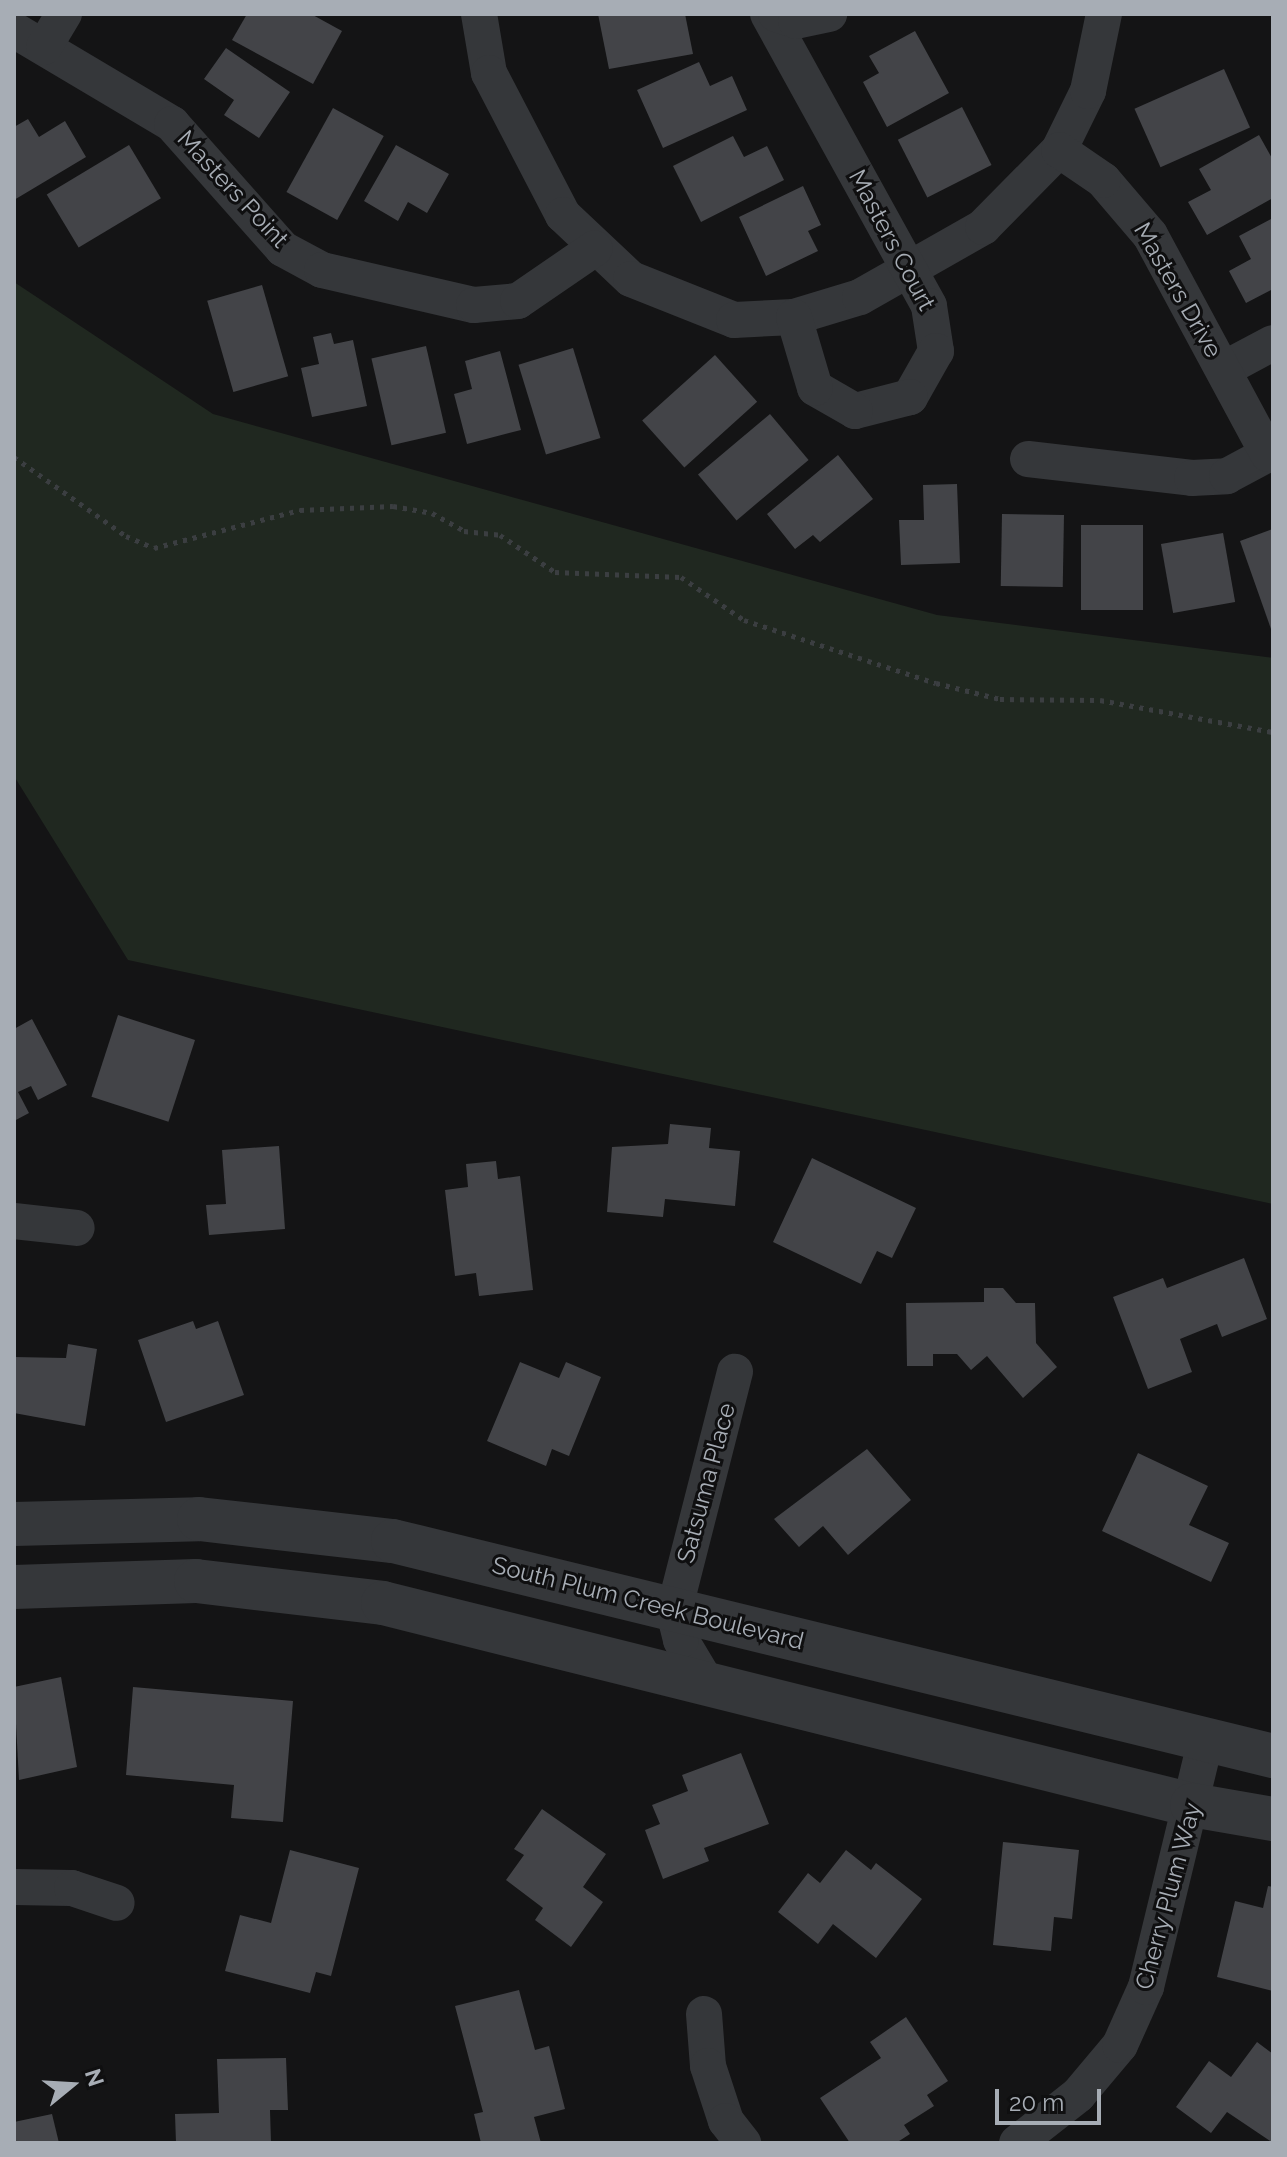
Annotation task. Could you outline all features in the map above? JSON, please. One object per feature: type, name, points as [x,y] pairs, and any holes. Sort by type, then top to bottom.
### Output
[{"type":"street","points":[[29,39],[64,14]]},
{"type":"street","points":[[479,14],[489,73],[525,149],[563,215],[631,279],[676,301],[734,320],[794,317],[860,297],[911,272],[983,227],[1059,150],[1088,91],[1104,14]]},
{"type":"street","name":"Masters Court","points":[[768,14],[929,306],[936,351],[910,397],[884,408],[855,411],[815,388],[794,317]]},
{"type":"street","points":[[776,14],[796,21],[829,14]]},
{"type":"street","name":"Masters Point","points":[[29,39],[172,124],[283,249],[322,270],[474,305],[518,301],[595,248]]},
{"type":"street","name":"Masters Drive","points":[[1028,459],[1192,478],[1227,476],[1270,453],[1150,235],[1103,180],[1059,150]]},
{"type":"street","name":"Masters Drive","points":[[1224,369],[1273,343]]},
{"type":"street","points":[[14,1221],[77,1228]]},
{"type":"street","name":"Satsuma Place","points":[[674,1611],[735,1372]]},
{"type":"street","name":"South Plum Creek Boulevard","points":[[14,1524],[138,1517],[331,1531],[445,1552],[1205,1744],[1273,1756]]},
{"type":"street","points":[[14,1587],[196,1581],[322,1594],[432,1613],[1192,1805],[1273,1819]]},
{"type":"street","points":[[674,1611],[681,1640],[706,1682]]},
{"type":"street","name":"Cherry Plum Way","points":[[1017,2143],[1078,2095],[1120,2045],[1146,1987],[1205,1744]]},
{"type":"street","points":[[14,1887],[72,1888],[117,1903]]},
{"type":"street","points":[[704,2014],[708,2066],[726,2121],[743,2143]]},
{"type":"path","points":[[15,459],[126,536],[154,548],[300,510],[393,506],[432,513],[464,531],[500,535],[555,572],[681,577],[744,620],[936,683],[1000,699],[1100,700],[1273,732]]},
{"type":"shaded area","points":[[14,282],[213,414],[937,615],[1273,658],[1273,1204],[128,960],[14,776]]},
{"type":"building","points":[[247,14],[311,14],[342,31],[313,84],[232,40]]},
{"type":"building","points":[[598,14],[685,14],[693,54],[609,69]]},
{"type":"building","points":[[915,31],[949,93],[887,127],[863,82],[879,73],[869,56]]},
{"type":"building","points":[[226,48],[290,92],[259,138],[224,115],[234,100],[204,79]]},
{"type":"building","points":[[699,62],[710,86],[732,76],[747,110],[663,148],[637,90]]},
{"type":"building","points":[[1224,69],[1250,127],[1161,167],[1134,109]]},
{"type":"building","points":[[962,107],[992,165],[927,198],[898,140]]},
{"type":"building","points":[[333,108],[384,136],[337,220],[286,192]]},
{"type":"building","points":[[28,119],[39,137],[65,121],[86,157],[14,200],[14,127]]},
{"type":"building","points":[[1259,135],[1273,160],[1273,198],[1207,235],[1188,202],[1211,190],[1199,169]]},
{"type":"building","points":[[733,136],[744,157],[767,146],[784,180],[701,222],[673,166]]},
{"type":"building","points":[[129,145],[161,198],[79,248],[47,194]]},
{"type":"building","points":[[396,145],[449,174],[427,213],[408,202],[398,221],[364,201]]},
{"type":"building","points":[[803,186],[821,225],[808,231],[818,251],[766,276],[739,217]]},
{"type":"building","points":[[1273,218],[1273,289],[1246,303],[1229,271],[1251,259],[1239,236]]},
{"type":"building","points":[[262,285],[288,376],[233,392],[207,301]]},
{"type":"building","points":[[331,333],[334,344],[353,340],[367,406],[312,417],[301,368],[319,364],[313,337]]},
{"type":"building","points":[[426,346],[446,433],[391,445],[371,359]]},
{"type":"building","points":[[573,348],[600,438],[546,455],[518,365]]},
{"type":"building","points":[[500,351],[521,430],[467,444],[454,394],[472,389],[465,361]]},
{"type":"building","points":[[715,355],[757,402],[684,467],[642,421]]},
{"type":"building","points":[[770,414],[809,460],[737,520],[698,474]]},
{"type":"building","points":[[838,455],[873,499],[820,542],[813,535],[795,549],[767,514]]},
{"type":"building","points":[[957,484],[960,563],[901,565],[899,520],[924,520],[923,485]]},
{"type":"building","points":[[1002,514],[1064,515],[1063,587],[1001,586]]},
{"type":"building","points":[[1081,525],[1143,525],[1143,610],[1081,610]]},
{"type":"building","points":[[1273,529],[1273,628],[1271,629],[1240,541]]},
{"type":"building","points":[[1223,533],[1235,602],[1173,613],[1161,544]]},
{"type":"building","points":[[118,1015],[195,1040],[168,1122],[91,1097]]},
{"type":"building","points":[[32,1019],[67,1085],[38,1100],[31,1086],[18,1092],[29,1113],[14,1121],[14,1029]]},
{"type":"building","points":[[670,1124],[711,1128],[709,1148],[740,1151],[735,1206],[665,1199],[663,1217],[607,1212],[612,1147],[668,1144]]},
{"type":"building","points":[[279,1146],[285,1229],[209,1235],[206,1205],[226,1204],[222,1150]]},
{"type":"building","points":[[812,1158],[916,1208],[892,1258],[877,1251],[861,1284],[773,1242]]},
{"type":"building","points":[[496,1161],[498,1179],[520,1176],[533,1290],[479,1296],[476,1273],[455,1276],[445,1190],[468,1187],[466,1164]]},
{"type":"building","points":[[1244,1258],[1267,1319],[1222,1337],[1217,1324],[1180,1339],[1192,1372],[1148,1389],[1113,1297],[1163,1278],[1167,1288]]},
{"type":"building","points":[[984,1288],[1003,1288],[1016,1303],[1035,1303],[1036,1343],[1057,1367],[1023,1398],[987,1356],[971,1370],[957,1354],[933,1354],[933,1366],[907,1366],[906,1303],[984,1302]]},
{"type":"building","points":[[193,1321],[196,1329],[218,1321],[244,1395],[166,1422],[138,1340]]},
{"type":"building","points":[[68,1344],[97,1349],[85,1426],[14,1413],[14,1357],[66,1358]]},
{"type":"building","points":[[520,1362],[559,1378],[566,1362],[601,1377],[569,1456],[552,1449],[546,1466],[487,1441]]},
{"type":"building","points":[[867,1449],[911,1500],[848,1555],[823,1526],[799,1547],[774,1519]]},
{"type":"building","points":[[1138,1453],[1208,1486],[1189,1525],[1229,1543],[1211,1582],[1102,1531]]},
{"type":"building","points":[[61,1677],[77,1767],[19,1780],[14,1687]]},
{"type":"building","points":[[133,1687],[293,1701],[283,1822],[231,1818],[234,1785],[126,1775]]},
{"type":"building","points":[[741,1753],[769,1824],[704,1848],[709,1861],[663,1879],[645,1830],[660,1824],[652,1805],[688,1791],[682,1775]]},
{"type":"building","points":[[542,1809],[606,1854],[583,1887],[603,1902],[571,1947],[535,1920],[543,1908],[506,1880],[524,1855],[514,1849]]},
{"type":"building","points":[[1003,1842],[1079,1850],[1072,1919],[1054,1917],[1051,1951],[993,1945]]},
{"type":"building","points":[[290,1850],[359,1868],[331,1976],[316,1972],[310,1993],[225,1971],[240,1915],[271,1923]]},
{"type":"building","points":[[846,1850],[871,1870],[876,1863],[922,1899],[876,1958],[833,1924],[818,1944],[778,1912],[808,1873],[820,1883]]},
{"type":"building","points":[[1268,1886],[1273,1887],[1273,1991],[1217,1977],[1235,1901],[1263,1908]]},
{"type":"building","points":[[519,1990],[535,2050],[549,2046],[565,2109],[534,2117],[541,2143],[481,2143],[474,2114],[483,2112],[455,2006]]},
{"type":"building","points":[[906,2017],[948,2081],[927,2095],[934,2106],[904,2125],[910,2134],[896,2143],[850,2143],[820,2098],[881,2058],[870,2042]]},
{"type":"building","points":[[1257,2042],[1273,2054],[1273,2143],[1227,2112],[1211,2133],[1176,2107],[1209,2061],[1231,2077]]},
{"type":"building","points":[[286,2058],[288,2110],[270,2110],[271,2143],[176,2143],[175,2114],[219,2113],[217,2059]]},
{"type":"building","points":[[52,2114],[59,2143],[14,2143],[14,2122]]}]
